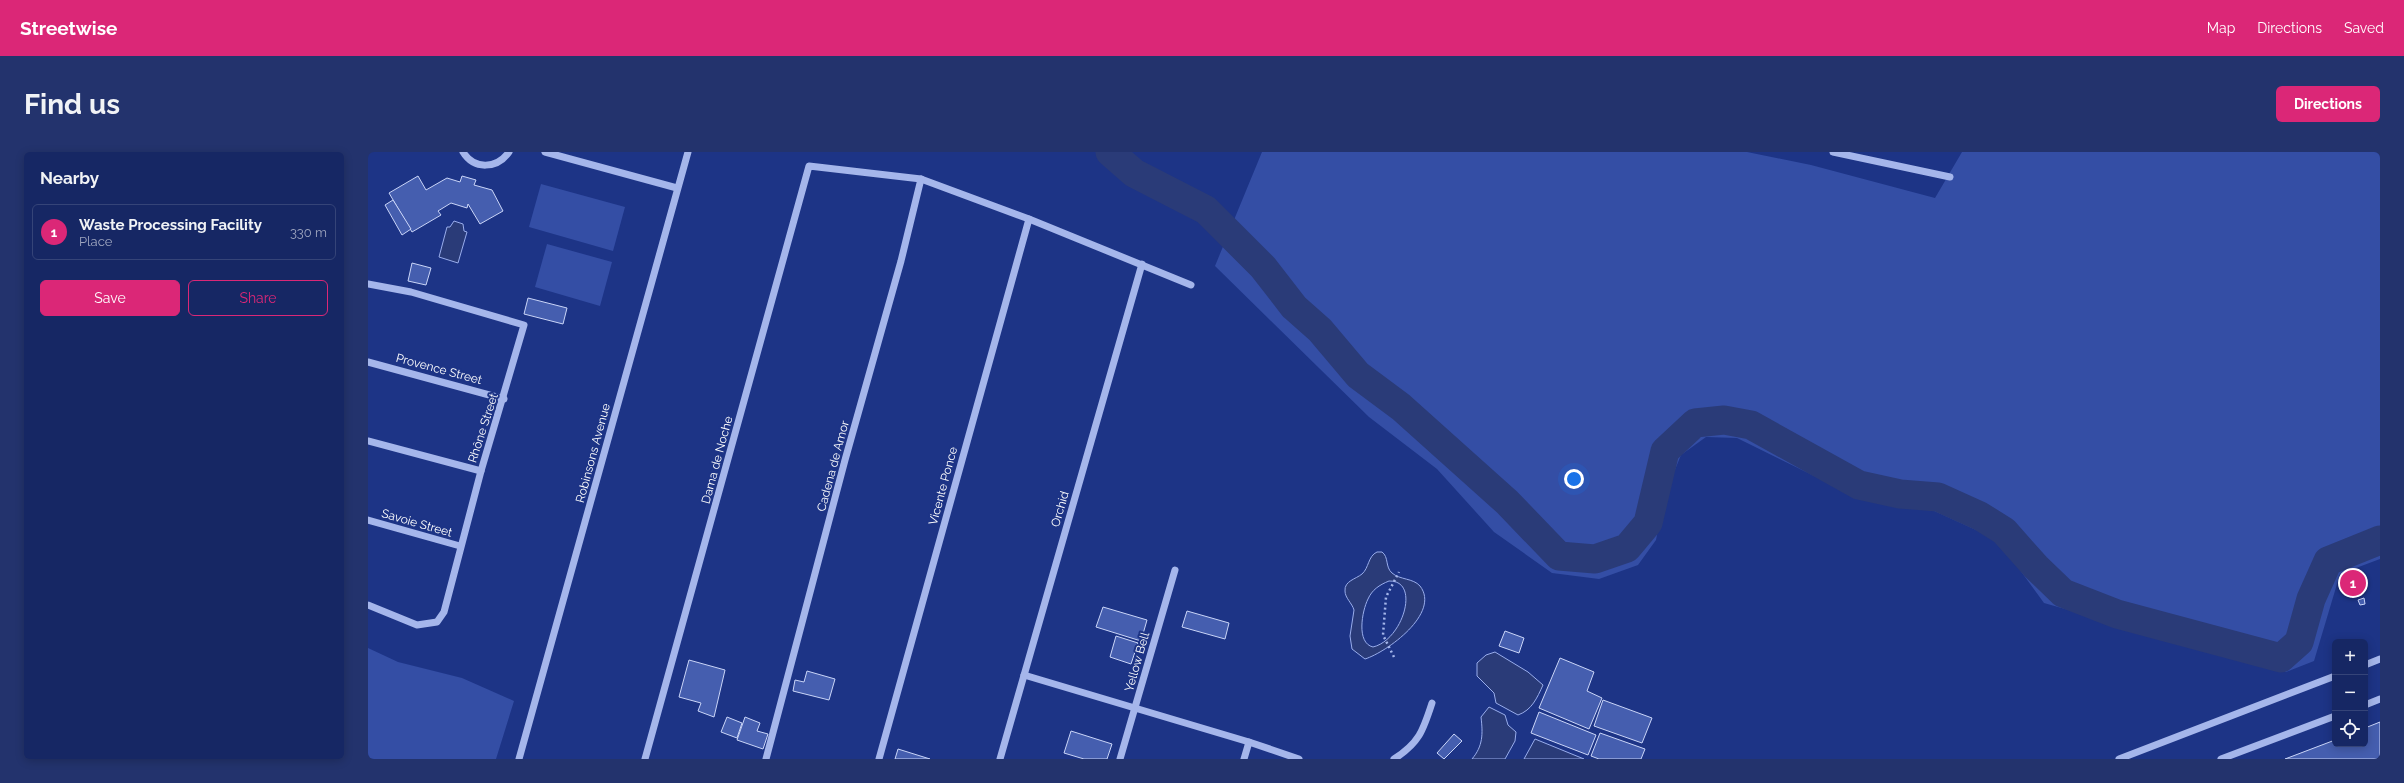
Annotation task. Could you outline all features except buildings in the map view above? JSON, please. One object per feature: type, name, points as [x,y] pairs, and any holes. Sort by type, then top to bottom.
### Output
[{"type":"street","points":[[463,152],[471,161],[485,166],[499,162],[508,152]]},
{"type":"street","points":[[545,152],[677,188]]},
{"type":"street","name":"Robinsons Avenue","points":[[519,759],[688,152]]},
{"type":"street","points":[[1833,152],[1950,177]]},
{"type":"street","name":"Dama de Noche","points":[[646,759],[809,166],[921,178]]},
{"type":"street","points":[[921,178],[1029,219],[1191,285]]},
{"type":"street","name":"Cadena de Amor","points":[[766,759],[843,468],[901,261],[921,178]]},
{"type":"street","name":"Vicente Ponce","points":[[879,759],[1029,219]]},
{"type":"street","name":"Orchid","points":[[1000,759],[1142,264]]},
{"type":"street","name":"Rhône Street","points":[[368,284],[411,292],[524,325],[504,399],[481,471],[460,546],[444,612],[437,622],[417,625],[368,606]]},
{"type":"street","name":"Provence Street","points":[[368,362],[504,399]]},
{"type":"street","points":[[368,441],[481,471]]},
{"type":"street","name":"Savoie Street","points":[[368,520],[460,546]]},
{"type":"street","name":"Yellow Bell","points":[[1120,759],[1175,570]]},
{"type":"street","points":[[2368,664],[2380,659]]},
{"type":"street","points":[[1024,675],[1249,742],[1299,759]]},
{"type":"street","points":[[2119,759],[2332,677]]},
{"type":"street","points":[[2368,704],[2380,699]]},
{"type":"street","points":[[1394,759],[1409,749],[1417,740],[1423,731],[1432,703]]},
{"type":"street","points":[[2221,759],[2332,717]]},
{"type":"street","points":[[1244,759],[1249,742]]},
{"type":"path","points":[[1394,657],[1384,640],[1383,635],[1386,597],[1398,573]]},
{"type":"shaded area","points":[[1262,152],[1747,152],[1811,165],[1935,198],[1962,152],[2380,152],[2380,559],[2340,574],[2314,661],[2286,672],[2044,603],[1998,540],[1932,510],[1857,497],[1737,438],[1706,437],[1681,455],[1665,494],[1656,540],[1638,565],[1599,579],[1552,573],[1494,532],[1437,469],[1369,417],[1215,266]]},
{"type":"shaded area","points":[[541,184],[625,207],[613,251],[529,227]]},
{"type":"shaded area","points":[[454,221],[463,224],[464,231],[467,232],[458,263],[439,257],[447,227],[450,227]]},
{"type":"shaded area","points":[[547,244],[612,262],[600,306],[535,287]]},
{"type":"shaded area","points":[[1377,552],[1382,552],[1386,557],[1390,571],[1399,577],[1417,583],[1425,597],[1423,608],[1418,619],[1409,630],[1386,648],[1365,659],[1352,649],[1350,636],[1354,610],[1346,596],[1345,588],[1348,583],[1362,574],[1374,554]],"holes":[[[1389,581],[1399,583],[1404,590],[1406,600],[1400,623],[1393,634],[1384,642],[1373,647],[1364,640],[1362,633],[1362,618],[1368,599],[1374,590],[1379,586]]]},
{"type":"shaded area","points":[[368,648],[398,662],[462,678],[514,701],[496,759],[368,759]]},
{"type":"shaded area","points":[[1495,652],[1528,672],[1543,685],[1536,699],[1523,713],[1518,715],[1496,703],[1494,693],[1477,676],[1477,663],[1486,655]]},
{"type":"shaded area","points":[[1489,707],[1505,715],[1508,725],[1516,732],[1515,741],[1505,759],[1472,759],[1476,754],[1481,740],[1481,717]]},
{"type":"shaded area","points":[[1535,739],[1584,759],[1524,759]]},
{"type":"waterway","points":[[1110,152],[1134,173],[1206,210],[1263,267],[1294,307],[1320,330],[1358,375],[1401,407],[1507,502],[1559,556],[1595,559],[1627,548],[1648,523],[1665,451],[1695,423],[1724,420],[1751,425],[1859,485],[1900,494],[1938,497],[1980,516],[2004,531],[2036,567],[2063,593],[2117,614],[2281,658],[2299,642],[2311,599],[2328,561],[2380,540]]},
{"type":"place","name":"Waste Processing Facility","points":[[2353,583]]}]
